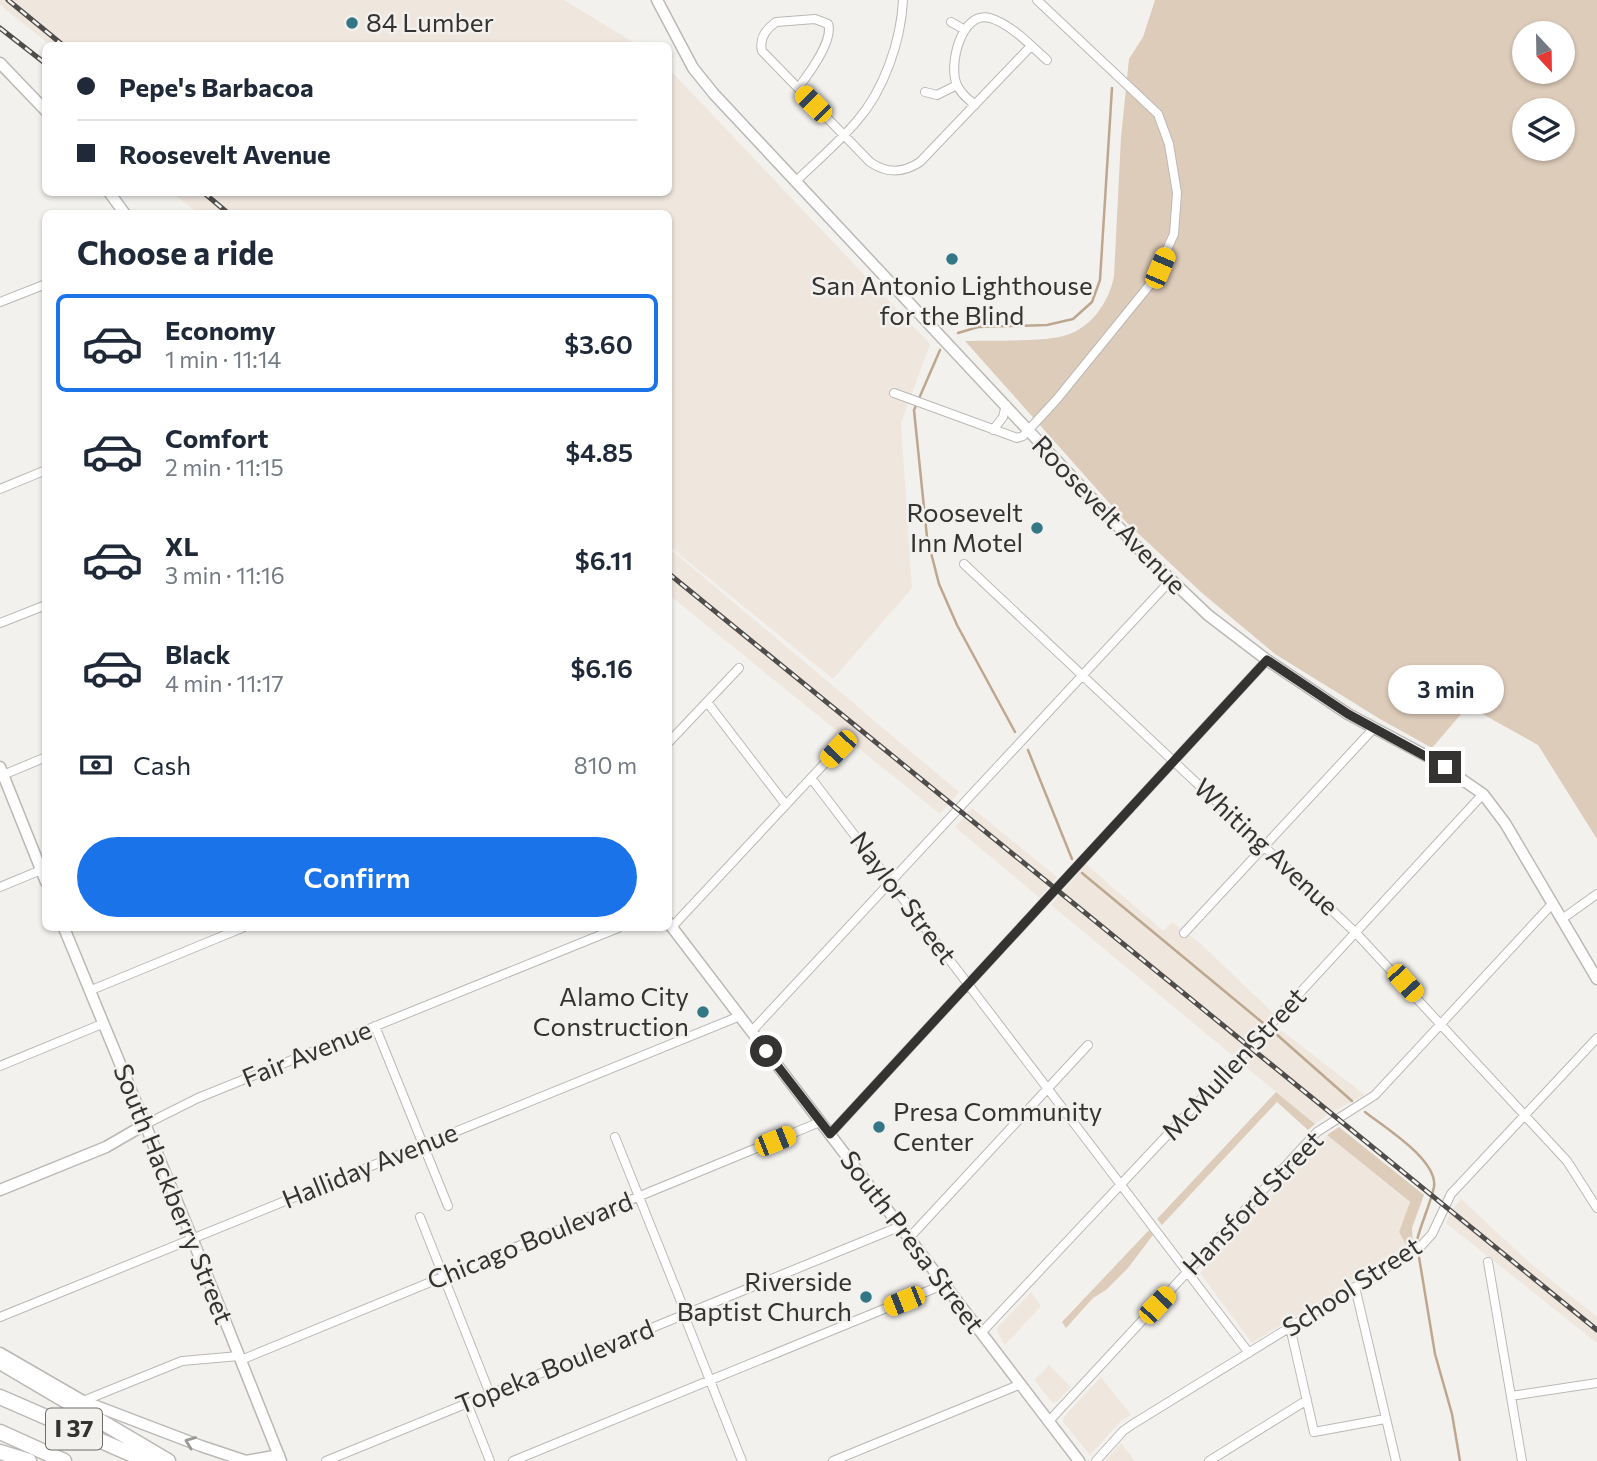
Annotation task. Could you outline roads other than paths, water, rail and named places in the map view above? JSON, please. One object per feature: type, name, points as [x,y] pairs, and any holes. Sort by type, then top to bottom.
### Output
[{"type":"highway","points":[[0,1362],[167,1461]]},
{"type":"highway","name":"I 37","points":[[0,1397],[147,1461]]},
{"type":"highway","name":"I 37","points":[[0,1432],[64,1461]]},
{"type":"highway","points":[[0,1452],[29,1461]]},
{"type":"main road","name":"Roosevelt Avenue","points":[[657,0],[693,68],[714,94],[1171,580],[1224,629],[1267,660],[1348,714],[1432,759],[1483,794],[1506,823],[1597,979]]},
{"type":"main road","points":[[0,62],[42,107]]},
{"type":"main road","points":[[1,771],[41,870]]},
{"type":"main road","name":"South Presa Street","points":[[672,928],[1079,1461]]},
{"type":"main road","name":"South Hackberry Street","points":[[65,931],[280,1460]]},
{"type":"main road","name":"Fair Avenue","points":[[0,1190],[106,1147],[144,1125]]},
{"type":"main road","points":[[0,1353],[83,1401],[237,1459],[280,1460]]},
{"type":"street","points":[[795,182],[859,119],[884,76],[899,28],[903,0]]},
{"type":"street","points":[[894,393],[1017,438],[1029,430],[1153,282],[1174,234],[1176,180],[1167,135],[1158,114],[1037,0]]},
{"type":"street","points":[[975,105],[963,95],[957,85],[955,59],[965,30],[976,19],[992,18],[1005,25],[1047,60]]},
{"type":"street","points":[[798,89],[825,46],[830,30],[828,24],[821,19],[776,22],[766,31],[762,40],[762,51],[798,89],[877,168],[888,172],[905,170],[920,162],[1031,46]]},
{"type":"street","points":[[951,22],[965,30]]},
{"type":"street","points":[[925,92],[937,95],[957,85]]},
{"type":"street","points":[[0,302],[42,286]]},
{"type":"street","points":[[993,430],[1003,417],[1006,405]]},
{"type":"street","points":[[0,489],[42,472]]},
{"type":"street","name":"Whiting Avenue","points":[[964,564],[1356,933],[1567,1161],[1597,1208]]},
{"type":"street","points":[[751,1032],[1171,580]]},
{"type":"street","points":[[0,623],[42,607]]},
{"type":"street","points":[[830,1134],[1267,660]]},
{"type":"street","points":[[672,739],[739,668]]},
{"type":"street","points":[[708,702],[786,805]]},
{"type":"street","points":[[1184,933],[1374,727]]},
{"type":"street","points":[[672,923],[838,749]]},
{"type":"street","points":[[1,771],[42,758]]},
{"type":"street","name":"Naylor Street","points":[[811,778],[1248,1353]]},
{"type":"street","name":"McMullen Street","points":[[982,1332],[1483,794]]},
{"type":"street","points":[[0,887],[41,870]]},
{"type":"street","points":[[1562,919],[1597,894]]},
{"type":"street","name":"Hansford Street","points":[[1049,1421],[1317,1132],[1375,1095],[1552,904]]},
{"type":"street","points":[[89,990],[235,931]]},
{"type":"street","name":"Fair Avenue","points":[[144,1125],[198,1098],[611,931]]},
{"type":"street","name":"Halliday Avenue","points":[[0,1317],[740,1016]]},
{"type":"street","points":[[0,1066],[102,1024]]},
{"type":"street","points":[[375,1026],[448,1206]]},
{"type":"street","name":"School Street","points":[[1096,1461],[1123,1431],[1426,1241],[1451,1194],[1597,1038]]},
{"type":"street","points":[[909,1238],[1088,1045]]},
{"type":"street","name":"Chicago Boulevard","points":[[83,1401],[182,1361],[240,1358],[820,1122]]},
{"type":"street","points":[[615,1138],[742,1461]]},
{"type":"street","points":[[420,1217],[490,1394]]},
{"type":"street","name":"Topeka Boulevard","points":[[326,1461],[901,1226]]},
{"type":"street","points":[[1488,1262],[1522,1461]]},
{"type":"street","points":[[513,1461],[945,1284]]},
{"type":"street","points":[[1355,1287],[1396,1461]]},
{"type":"street","points":[[1290,1327],[1314,1432],[1385,1419]]},
{"type":"street","points":[[1511,1396],[1597,1382]]},
{"type":"street","points":[[833,1461],[1021,1384]]},
{"type":"street","points":[[1209,1461],[1307,1400]]},
{"type":"street","points":[[467,1403],[490,1461]]},
{"type":"waterway","points":[[958,333],[978,327],[1047,325],[1073,319],[1092,302],[1100,280],[1112,88]]},
{"type":"waterway","points":[[940,350],[914,410],[927,537],[939,584],[957,625],[1015,732]]},
{"type":"waterway","points":[[1028,750],[1072,859]]},
{"type":"waterway","points":[[1082,873],[1263,1023]]},
{"type":"waterway","points":[[1275,1033],[1352,1101]]},
{"type":"waterway","points":[[1365,1112],[1419,1155],[1433,1177],[1433,1193],[1417,1240]]},
{"type":"waterway","points":[[1419,1257],[1435,1354],[1452,1414],[1460,1461]]},
{"type":"railway","points":[[8,0],[59,42]]},
{"type":"railway","points":[[0,28],[42,61]]},
{"type":"railway","points":[[208,196],[224,210]]},
{"type":"railway","points":[[672,576],[1597,1330]]},
{"type":"place","name":"84 Lumber","points":[[352,23]]},
{"type":"place","name":"San Antonio Lighthouse for the Blind","points":[[952,259]]},
{"type":"place","name":"Roosevelt Inn Motel","points":[[1037,528]]},
{"type":"place","name":"Alamo City Construction","points":[[703,1012]]},
{"type":"place","name":"Presa Community Center","points":[[879,1127]]},
{"type":"place","name":"Riverside Baptist Church","points":[[866,1297]]}]
